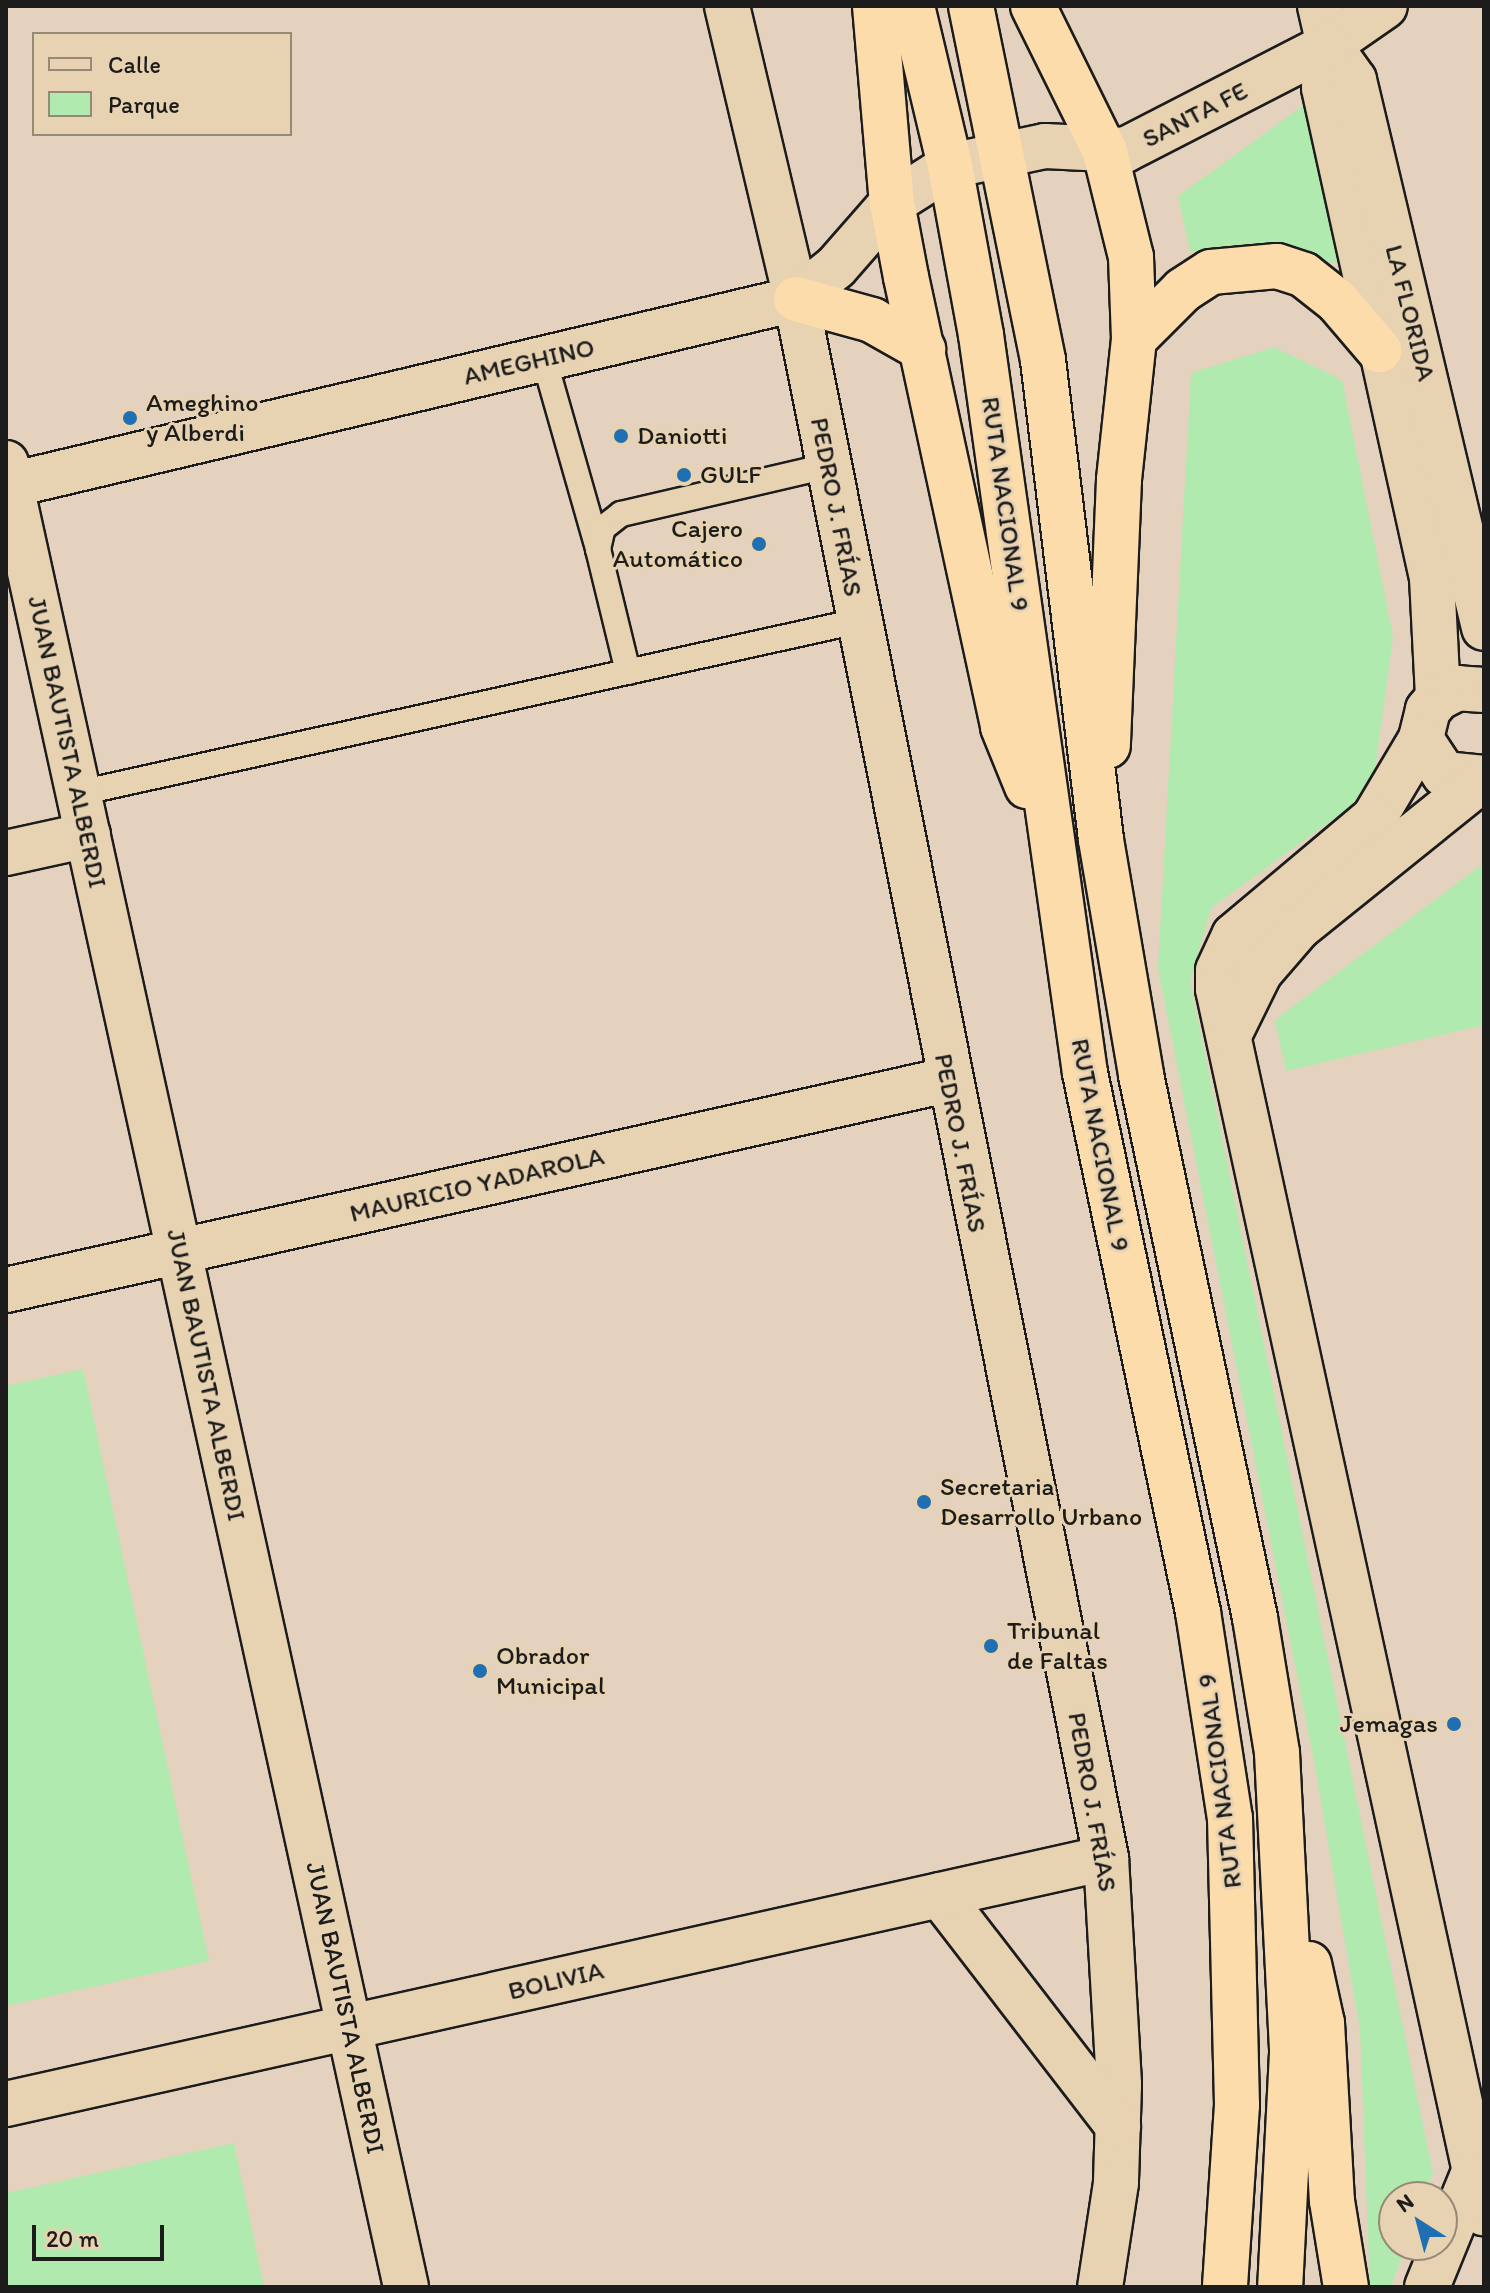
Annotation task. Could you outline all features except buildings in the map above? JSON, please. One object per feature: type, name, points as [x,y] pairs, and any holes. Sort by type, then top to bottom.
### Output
[{"type":"highway","points":[[875,6],[892,203],[1003,727],[1051,848]]},
{"type":"highway","name":"RUTA NACIONAL 9","points":[[912,6],[950,166],[1010,532],[1051,848],[1085,1073],[1198,1612],[1230,1818],[1237,2105],[1225,2287]]},
{"type":"highway","name":"RUTA NACIONAL 9","points":[[971,6],[1005,153],[1043,360],[1101,840],[1173,1239],[1255,1618],[1287,1873],[1292,2053],[1280,2287]]},
{"type":"highway","points":[[1033,6],[1105,152],[1131,257],[1134,339],[1119,480],[1118,622],[1101,840]]},
{"type":"highway","points":[[1134,339],[1183,290],[1211,272],[1277,266],[1304,275],[1337,301],[1379,350]]},
{"type":"highway","points":[[796,299],[872,320],[923,349]]},
{"type":"highway","points":[[1287,1873],[1322,2023],[1332,2201],[1346,2287]]},
{"type":"street","name":"PEDRO J. FRÍAS","points":[[727,6],[796,299],[947,1080],[1106,1858],[1118,2126],[1100,2287]]},
{"type":"street","name":"SANTA FE","points":[[1005,153],[1045,146],[1105,152],[1150,140],[1324,26],[1385,6]]},
{"type":"street","points":[[1324,26],[1324,88],[1379,350],[1432,578],[1438,698]]},
{"type":"street","name":"LA FLORIDA","points":[[1324,26],[1354,80],[1484,628]]},
{"type":"street","name":"AMEGHINO","points":[[8,478],[544,359],[796,299],[836,267],[892,203],[950,166],[1005,153]]},
{"type":"street","name":"JUAN BAUTISTA ALBERDI","points":[[8,478],[406,2287]]},
{"type":"street","points":[[1427,2287],[1478,2193],[1218,971],[1234,936],[1374,818],[1421,739],[1428,710],[1438,698],[1458,688],[1484,690]]},
{"type":"street","points":[[1421,739],[1444,774],[1484,778]]},
{"type":"street","points":[[1230,1033],[1260,972],[1299,927],[1484,778]]},
{"type":"street","points":[[6,853],[88,835]]},
{"type":"street","name":"MAURICIO YADAROLA","points":[[6,1290],[947,1080]]},
{"type":"street","name":"BOLIVIA","points":[[6,2104],[1106,1858]]},
{"type":"street","points":[[940,1895],[1118,2126]]},
{"type":"lane","points":[[544,359],[598,549],[628,672]]},
{"type":"lane","points":[[598,549],[603,528],[621,514],[828,466]]},
{"type":"lane","points":[[79,793],[858,621]]},
{"type":"green space","points":[[1311,100],[1353,264],[1190,251],[1178,196]]},
{"type":"green space","points":[[1274,347],[1342,380],[1393,637],[1372,791],[1211,908],[1190,981],[1433,2174],[1430,2181],[1378,2181],[1378,2261],[1400,2261],[1391,2287],[1370,2287],[1360,2030],[1314,1761],[1158,968],[1191,373]]},
{"type":"green space","points":[[1484,863],[1484,1025],[1286,1071],[1275,1020]]},
{"type":"green space","points":[[83,1369],[209,1961],[6,2006],[6,1386]]},
{"type":"green space","points":[[234,2143],[264,2287],[6,2287],[6,2193]]},
{"type":"place","name":"Ameghino y Alberdi","points":[[130,418]]},
{"type":"place","name":"Daniotti","points":[[621,436]]},
{"type":"place","name":"GULF","points":[[684,475]]},
{"type":"place","name":"Cajero Automático","points":[[759,544]]},
{"type":"place","name":"Secretaria Desarrollo Urbano","points":[[924,1502]]},
{"type":"place","name":"Tribunal de Faltas","points":[[991,1646]]},
{"type":"place","name":"Obrador Municipal","points":[[480,1671]]},
{"type":"place","name":"Jemagas","points":[[1454,1724]]}]
